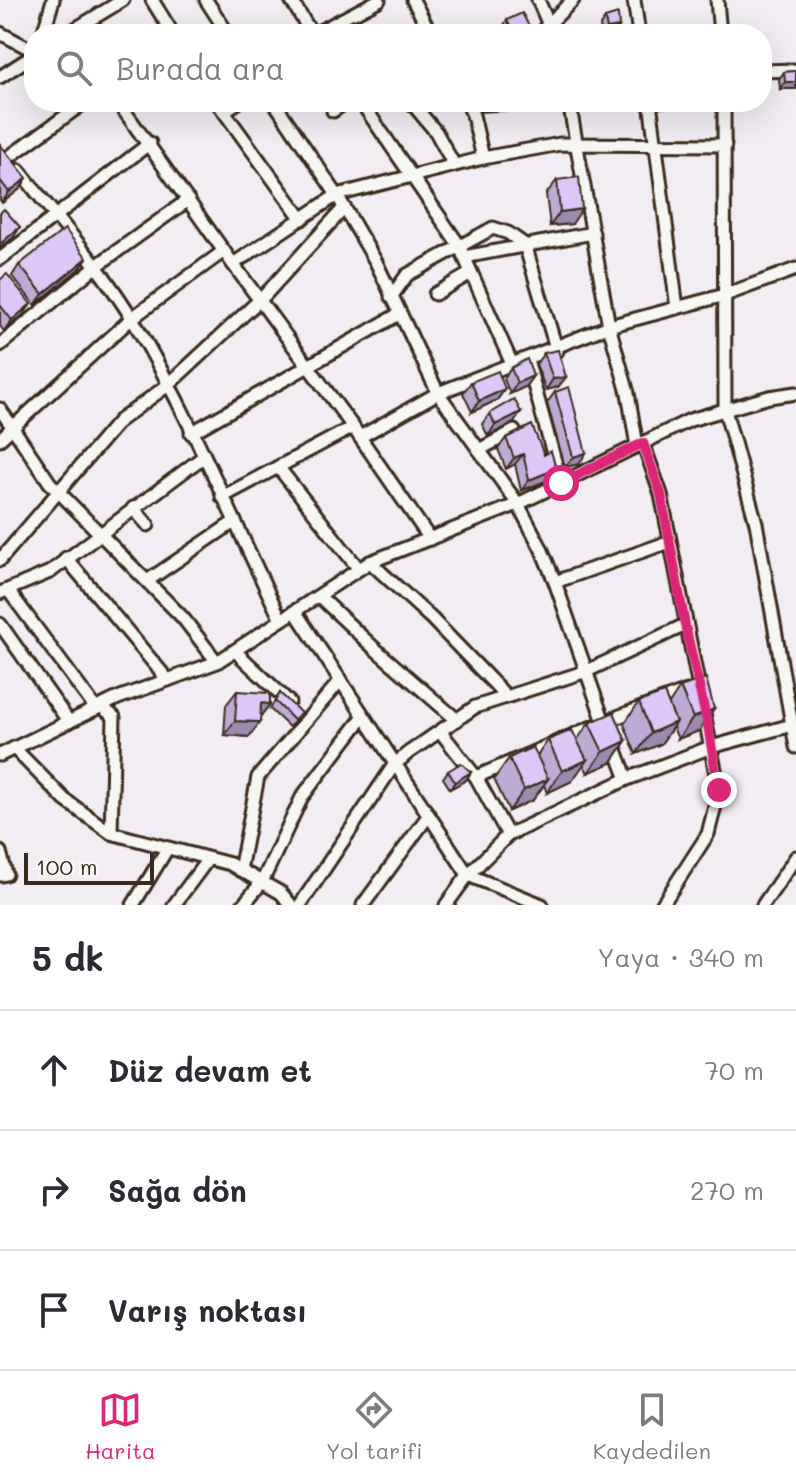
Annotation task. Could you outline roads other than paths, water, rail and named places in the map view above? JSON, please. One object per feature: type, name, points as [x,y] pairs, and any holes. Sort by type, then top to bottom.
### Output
[{"type":"street","points":[[46,24],[53,0]]},
{"type":"street","points":[[83,24],[123,0]]},
{"type":"street","points":[[152,0],[167,24]]},
{"type":"street","points":[[206,0],[222,24]]},
{"type":"street","points":[[291,0],[307,24]]},
{"type":"street","points":[[332,24],[379,0]]},
{"type":"street","points":[[413,0],[426,24]]},
{"type":"street","points":[[538,0],[549,24]]},
{"type":"street","points":[[554,24],[573,0]]},
{"type":"street","points":[[634,0],[638,24]]},
{"type":"street","points":[[717,0],[719,24]]},
{"type":"street","points":[[0,33],[24,47]]},
{"type":"street","points":[[0,77],[24,60]]},
{"type":"street","points":[[772,71],[796,70]]},
{"type":"street","points":[[9,157],[71,112]]},
{"type":"street","points":[[126,112],[357,432],[430,539]]},
{"type":"street","points":[[224,112],[302,219]]},
{"type":"street","points":[[281,112],[337,195],[376,262],[438,393],[518,504],[541,548],[627,779]]},
{"type":"street","points":[[368,112],[459,245],[512,364]]},
{"type":"street","points":[[419,112],[436,132],[454,165]]},
{"type":"street","points":[[471,112],[483,158]]},
{"type":"street","points":[[477,129],[486,112]]},
{"type":"street","points":[[571,112],[609,326],[640,444],[661,494],[719,790],[708,834],[662,905]]},
{"type":"street","points":[[652,112],[677,308]]},
{"type":"street","points":[[724,112],[725,410],[756,523],[796,747]]},
{"type":"street","points":[[0,259],[21,235],[55,215],[150,143]]},
{"type":"street","points":[[233,264],[337,195],[454,165],[560,144],[725,145]]},
{"type":"street","points":[[0,145],[132,318],[168,385],[281,620]]},
{"type":"street","points":[[0,345],[95,267],[188,200]]},
{"type":"street","points":[[0,560],[119,421],[168,385],[259,300],[344,208]]},
{"type":"street","points":[[391,297],[407,275],[459,245],[493,228],[508,233],[525,245],[560,362]]},
{"type":"street","points":[[464,257],[593,233]]},
{"type":"street","points":[[0,439],[132,318],[224,251]]},
{"type":"street","points":[[222,497],[278,467],[438,393],[609,326],[725,295],[796,269]]},
{"type":"street","points":[[435,294],[471,273]]},
{"type":"street","points":[[191,433],[399,314]]},
{"type":"street","points":[[526,359],[561,483]]},
{"type":"street","points":[[0,755],[98,708],[217,662],[364,566],[518,504],[690,420],[769,397],[796,393]]},
{"type":"street","points":[[0,409],[57,491],[183,618],[217,662]]},
{"type":"street","points":[[479,450],[514,431]]},
{"type":"street","points":[[585,454],[589,469]]},
{"type":"street","points":[[111,833],[114,717],[98,708],[4,592],[50,572],[99,532],[203,457]]},
{"type":"street","points":[[278,467],[364,566],[432,619],[507,697]]},
{"type":"street","points":[[133,508],[148,525]]},
{"type":"street","points":[[147,581],[234,522]]},
{"type":"street","points":[[555,582],[669,542]]},
{"type":"street","points":[[66,558],[168,680]]},
{"type":"street","points":[[319,596],[457,720]]},
{"type":"street","points":[[295,611],[468,875],[514,900],[542,905]]},
{"type":"street","points":[[0,624],[69,722]]},
{"type":"street","points":[[300,905],[394,765],[440,731],[475,707],[587,671],[685,625]]},
{"type":"street","points":[[235,651],[307,719]]},
{"type":"street","points":[[240,870],[258,777],[340,681]]},
{"type":"street","points":[[476,777],[604,722],[699,687]]},
{"type":"street","points":[[243,905],[262,882],[302,797],[363,717]]},
{"type":"street","points":[[446,905],[468,875],[508,835],[627,779],[711,747],[792,725]]},
{"type":"street","points":[[440,731],[476,777],[508,835]]},
{"type":"street","points":[[14,748],[65,800],[111,833],[230,864],[281,893],[291,905]]},
{"type":"street","points":[[363,905],[428,816]]},
{"type":"street","points":[[133,905],[167,849]]},
{"type":"street","points":[[0,852],[6,874],[0,875]]},
{"type":"street","points":[[763,905],[796,857]]},
{"type":"street","points":[[174,905],[208,859]]}]
